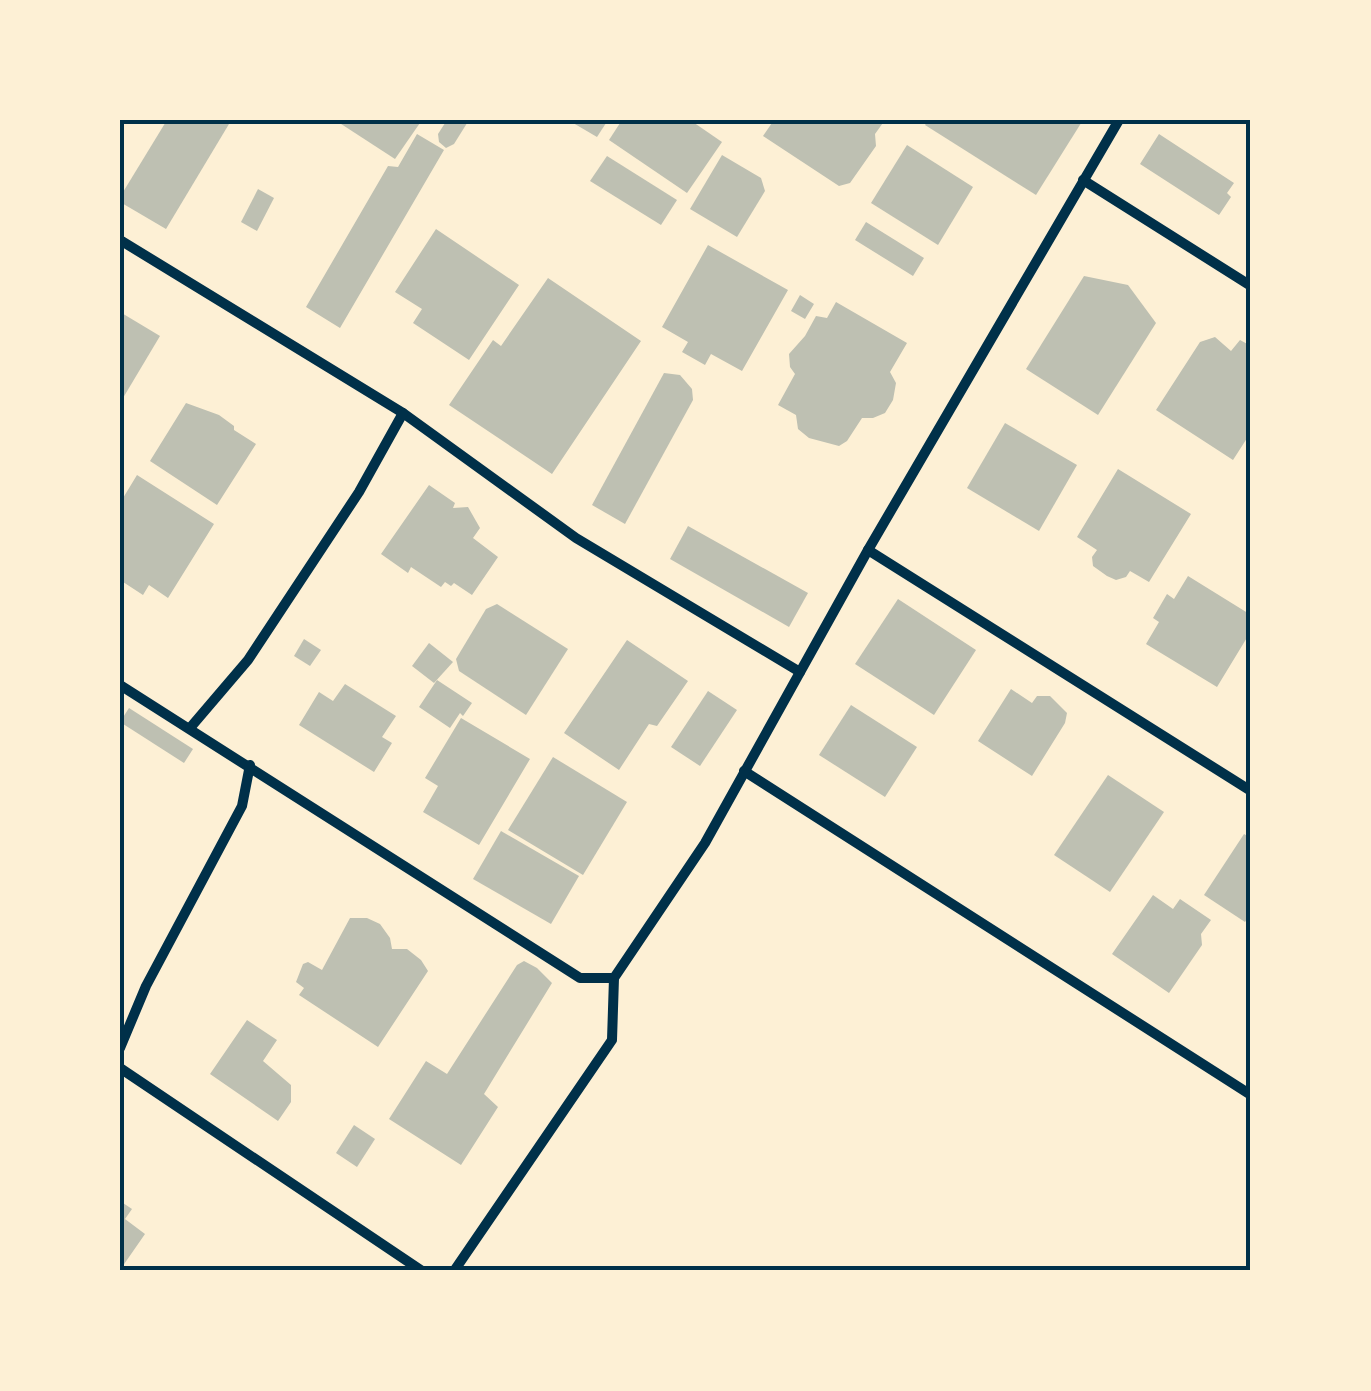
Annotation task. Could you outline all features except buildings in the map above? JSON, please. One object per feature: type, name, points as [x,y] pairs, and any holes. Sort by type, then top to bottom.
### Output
[{"type":"street","points":[[454,1271],[612,1040],[614,978],[705,844],[868,550],[1119,120]]},
{"type":"street","points":[[1083,180],[1251,286]]},
{"type":"street","points":[[120,240],[404,413],[576,538],[800,672]]},
{"type":"street","points":[[190,728],[248,660],[358,492],[404,413]]},
{"type":"street","points":[[868,550],[1251,791]]},
{"type":"street","points":[[120,684],[580,978],[614,978]]},
{"type":"street","points":[[120,1048],[146,986],[242,806],[250,766]]},
{"type":"street","points":[[744,771],[1251,1096]]},
{"type":"street","points":[[120,1068],[422,1271]]}]
